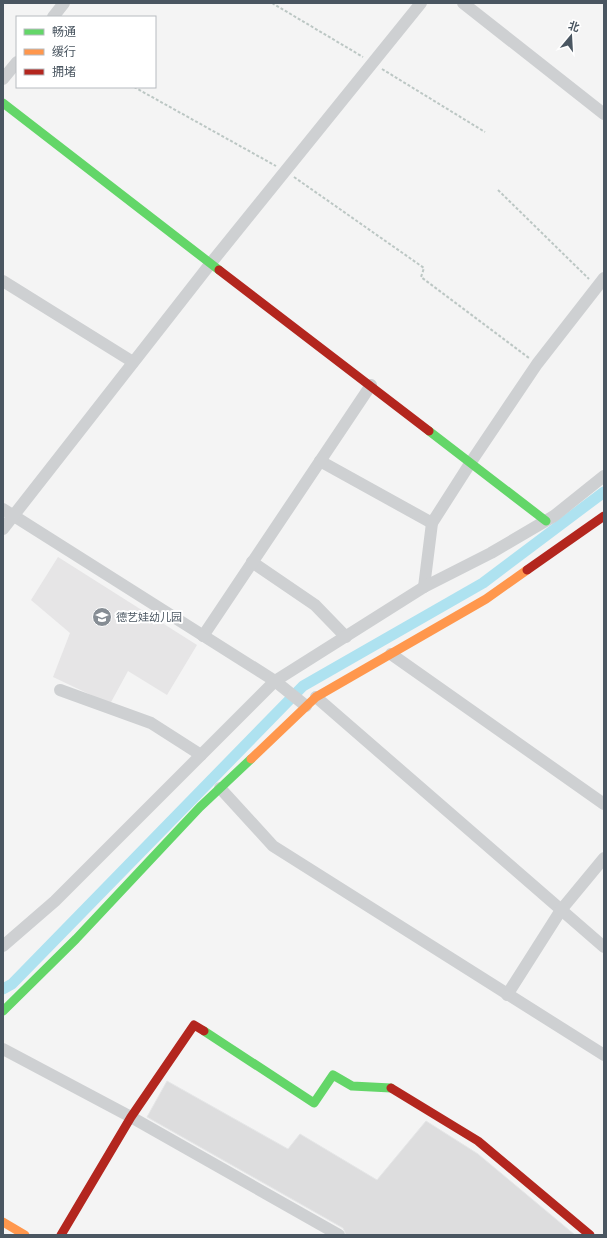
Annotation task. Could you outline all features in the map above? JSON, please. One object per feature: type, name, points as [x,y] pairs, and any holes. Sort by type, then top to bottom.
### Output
[{"type":"street","points":[[54,16],[64,3]]},
{"type":"street","points":[[3,529],[211,263],[421,3]]},
{"type":"street","points":[[463,3],[604,114]]},
{"type":"street","points":[[3,79],[16,63]]},
{"type":"street","points":[[3,103],[546,520]]},
{"type":"street","points":[[3,281],[133,362]]},
{"type":"street","points":[[424,587],[432,523],[537,364],[602,287]]},
{"type":"street","points":[[203,636],[371,385]]},
{"type":"street","points":[[320,461],[432,523]]},
{"type":"street","points":[[3,946],[55,901],[276,681],[424,587],[491,553],[546,520],[604,476]]},
{"type":"street","points":[[3,509],[276,681],[306,706]]},
{"type":"street","points":[[3,1011],[76,939],[200,807],[316,697],[486,599],[604,516]]},
{"type":"street","points":[[252,562],[315,605],[346,637]]},
{"type":"street","points":[[391,654],[604,804]]},
{"type":"street","points":[[60,690],[151,723],[201,755]]},
{"type":"street","points":[[316,697],[604,947]]},
{"type":"street","points":[[220,788],[273,846],[604,1055]]},
{"type":"street","points":[[507,995],[561,910],[604,858]]},
{"type":"street","points":[[3,930],[14,937]]},
{"type":"street","points":[[61,1235],[131,1117],[194,1025],[314,1103],[333,1075],[352,1086],[391,1088],[478,1141],[590,1235]]},
{"type":"street","points":[[3,1049],[131,1117],[339,1235]]},
{"type":"street","points":[[3,1222],[25,1235]]},
{"type":"path","points":[[136,88],[286,171],[424,268],[421,277],[537,364]]},
{"type":"path","points":[[498,190],[602,287]]},
{"type":"shaded area","name":"德艺娃幼儿园","points":[[58,557],[197,645],[167,695],[128,671],[110,704],[53,677],[70,633],[31,600]]},
{"type":"building","points":[[167,1081],[288,1149],[300,1134],[377,1180],[426,1121],[478,1154],[575,1235],[346,1235],[343,1228],[147,1117]]},
{"type":"waterway","points":[[3,989],[12,984],[303,686],[483,583],[604,492]]},
{"type":"traffic: fast","points":[[3,103],[219,270]]},
{"type":"traffic: fast","points":[[429,431],[546,521]]},
{"type":"traffic: fast","points":[[3,1011],[76,939],[200,807],[251,759]]},
{"type":"traffic: fast","points":[[204,1031],[314,1103],[333,1075],[352,1086],[391,1088]]},
{"type":"traffic: slow","points":[[251,759],[316,697],[486,599],[527,570]]},
{"type":"traffic: slow","points":[[3,1222],[25,1235]]},
{"type":"traffic: jam","points":[[219,270],[429,431]]},
{"type":"traffic: jam","points":[[527,570],[604,516]]},
{"type":"traffic: jam","points":[[61,1235],[131,1117],[194,1025],[204,1031]]},
{"type":"traffic: jam","points":[[391,1088],[478,1141],[590,1235]]},
{"type":"place","name":"德艺娃幼儿园","points":[[102,617]]}]
